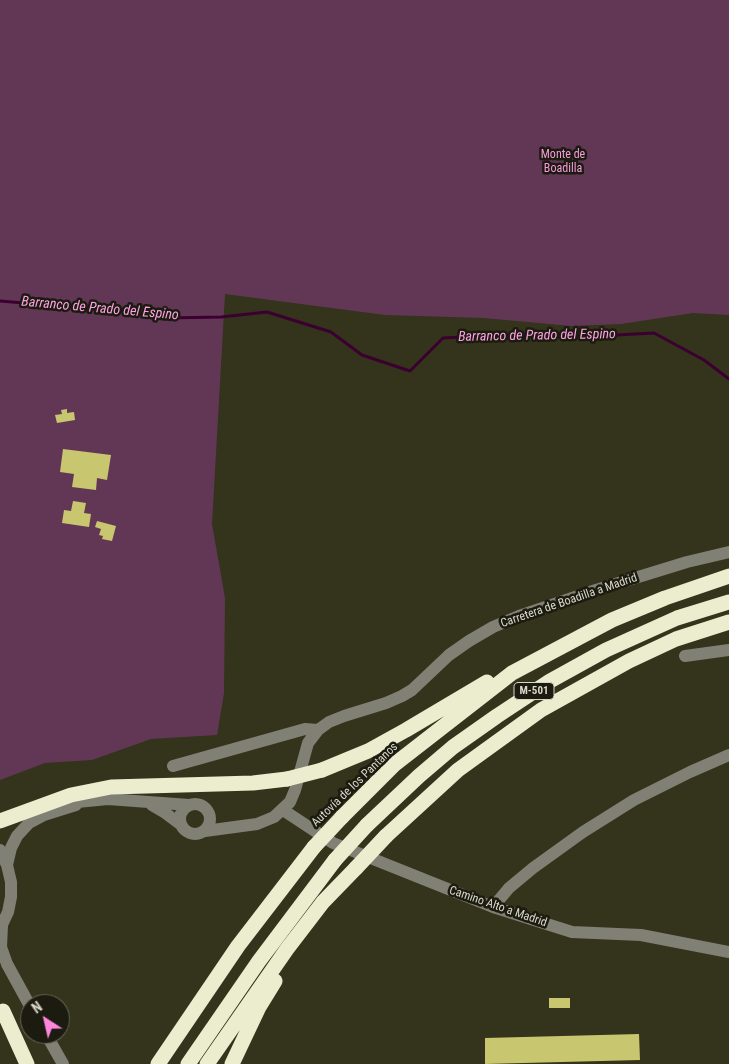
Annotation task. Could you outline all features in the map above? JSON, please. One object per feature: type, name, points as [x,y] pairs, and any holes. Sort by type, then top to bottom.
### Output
[{"type":"highway","name":"Autovía de los Pantanos","points":[[158,1064],[238,946],[314,847],[395,764],[512,674],[612,620],[665,598],[729,576]]},
{"type":"highway","name":"M-501","points":[[188,1064],[259,960],[335,860],[367,825],[453,746],[550,681],[606,650],[677,618],[729,602]]},
{"type":"highway","points":[[207,1064],[287,949],[323,902],[386,836],[458,770],[541,710],[629,661],[676,639],[729,622]]},
{"type":"highway","points":[[3,820],[71,795],[111,787],[253,784],[287,779],[322,770],[368,751],[438,712],[490,680],[512,674]]},
{"type":"highway","points":[[232,1064],[259,1007],[278,975],[356,868]]},
{"type":"highway","points":[[2,1008],[27,1064]]},
{"type":"street","name":"Carretera de Boadilla a Madrid","points":[[173,766],[305,729],[318,730],[329,722],[402,696],[412,690],[449,655],[493,627],[596,590],[687,562],[729,552]]},
{"type":"street","points":[[685,656],[729,650]]},
{"type":"street","points":[[140,801],[164,812],[191,834],[201,834],[205,831],[265,821],[283,810],[290,802],[308,743],[318,730]]},
{"type":"street","points":[[493,907],[509,888],[583,832],[634,800],[729,755]]},
{"type":"street","points":[[3,820],[69,802],[98,800],[200,805],[219,819],[248,825]]},
{"type":"street","points":[[7,865],[11,848],[17,836],[29,823],[51,813],[98,800]]},
{"type":"street","points":[[180,824],[180,815],[189,805]]},
{"type":"street","name":"Camino Alto a Madrid","points":[[283,810],[333,843],[493,907],[572,932],[641,935],[729,952]]},
{"type":"street","points":[[205,831],[210,824],[209,812]]},
{"type":"street","points":[[0,850],[7,865],[11,882],[8,912],[1,928],[1,946],[7,964],[23,994]]},
{"type":"street","points":[[2,1008],[33,1064]]},
{"type":"street","points":[[52,1044],[63,1064]]},
{"type":"green space","name":"Monte de Boadilla","points":[[0,0],[729,0],[729,315],[693,313],[621,324],[571,326],[484,318],[385,315],[225,294],[212,524],[225,598],[224,693],[217,735],[151,739],[92,760],[45,763],[0,780]]},
{"type":"building","points":[[67,409],[67,413],[74,412],[75,420],[57,423],[55,415],[62,414],[61,410]]},
{"type":"building","points":[[63,449],[111,455],[107,480],[97,478],[96,490],[72,487],[74,474],[60,472]]},
{"type":"building","points":[[73,501],[86,503],[84,513],[91,514],[89,527],[62,523],[64,510],[71,511]]},
{"type":"building","points":[[97,521],[116,526],[112,541],[102,539],[103,536],[99,535],[101,529],[95,527]]},
{"type":"building","points":[[549,998],[570,998],[570,1008],[549,1008]]},
{"type":"building","points":[[639,1034],[640,1060],[485,1064],[485,1038]]},
{"type":"waterway","name":"Barranco de Prado del Espino","points":[[0,301],[121,311],[165,318],[221,317],[267,312],[331,332],[362,355],[410,371],[443,338],[506,335],[579,337],[654,333],[704,360],[729,379]]}]
